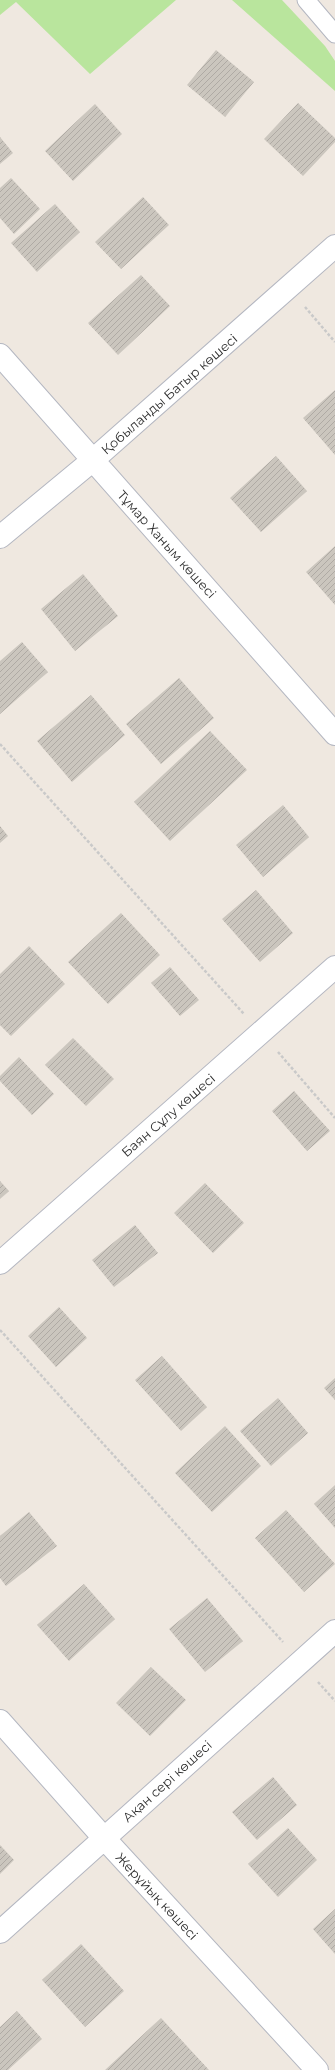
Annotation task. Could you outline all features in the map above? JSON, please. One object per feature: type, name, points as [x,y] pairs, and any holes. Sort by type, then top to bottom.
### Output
[{"type":"street","name":"Қобыланды Батыр көшесі","points":[[0,537],[93,460],[289,289],[335,246]]},
{"type":"street","name":"Тұмар Ханым көшесі","points":[[0,355],[335,734]]},
{"type":"street","name":"Баян Сұлу көшесі","points":[[0,1264],[335,967]]},
{"type":"street","name":"Ақан сері көшесі","points":[[0,1932],[335,1631]]},
{"type":"street","name":"Жерұйық көшесі","points":[[0,1721],[103,1838],[317,2070]]},
{"type":"lane","points":[[306,0],[335,34]]},
{"type":"path","points":[[289,289],[335,342]]},
{"type":"path","points":[[0,744],[261,1033],[335,1118]]},
{"type":"path","points":[[0,1330],[335,1702]]},
{"type":"green space","points":[[0,0],[176,0],[90,74],[16,2],[0,15]]},
{"type":"green space","points":[[232,0],[282,0],[325,46],[335,61],[335,91]]},
{"type":"building","points":[[216,50],[254,82],[225,117],[187,85]]},
{"type":"building","points":[[298,103],[335,138],[335,142],[303,176],[264,139]]},
{"type":"building","points":[[95,104],[122,134],[73,181],[45,151]]},
{"type":"building","points":[[0,137],[13,153],[0,164]]},
{"type":"building","points":[[11,178],[40,209],[14,234],[0,218],[0,188]]},
{"type":"building","points":[[143,197],[169,225],[121,269],[95,242]]},
{"type":"building","points":[[55,204],[80,232],[37,272],[11,243]]},
{"type":"building","points":[[141,275],[170,306],[118,355],[88,323]]},
{"type":"building","points":[[335,390],[335,455],[303,418]]},
{"type":"building","points":[[276,456],[307,491],[261,532],[230,498]]},
{"type":"building","points":[[335,546],[335,605],[306,572]]},
{"type":"building","points":[[83,574],[118,616],[75,651],[41,609]]},
{"type":"building","points":[[22,642],[48,672],[0,714],[0,661]]},
{"type":"building","points":[[179,678],[214,718],[161,764],[126,724]]},
{"type":"building","points":[[91,695],[125,735],[72,782],[37,741]]},
{"type":"building","points":[[210,731],[247,770],[170,841],[134,802]]},
{"type":"building","points":[[283,805],[309,837],[263,877],[236,845]]},
{"type":"building","points":[[0,826],[8,836],[0,843]]},
{"type":"building","points":[[256,890],[293,933],[260,962],[222,919]]},
{"type":"building","points":[[121,913],[160,955],[108,1004],[68,962]]},
{"type":"building","points":[[29,946],[65,984],[11,1036],[0,1025],[0,974]]},
{"type":"building","points":[[170,967],[199,1000],[180,1016],[151,983]]},
{"type":"building","points":[[73,1038],[114,1079],[86,1106],[45,1065]]},
{"type":"building","points":[[19,1057],[54,1094],[32,1115],[0,1081],[0,1076]]},
{"type":"building","points":[[294,1091],[330,1131],[307,1151],[272,1111]]},
{"type":"building","points":[[0,1181],[9,1191],[0,1199]]},
{"type":"building","points":[[205,1183],[244,1223],[213,1253],[174,1213]]},
{"type":"building","points":[[135,1225],[158,1253],[114,1287],[92,1260]]},
{"type":"building","points":[[59,1307],[87,1338],[56,1367],[28,1336]]},
{"type":"building","points":[[162,1356],[207,1407],[181,1431],[135,1380]]},
{"type":"building","points":[[335,1378],[335,1400],[324,1388]]},
{"type":"building","points":[[278,1398],[308,1433],[271,1466],[240,1431]]},
{"type":"building","points":[[225,1426],[261,1466],[212,1512],[175,1473]]},
{"type":"building","points":[[335,1485],[335,1528],[314,1504]]},
{"type":"building","points":[[286,1510],[335,1564],[304,1592],[255,1538]]},
{"type":"building","points":[[29,1512],[57,1546],[6,1586],[0,1578],[0,1536]]},
{"type":"building","points":[[84,1584],[115,1619],[69,1661],[37,1625]]},
{"type":"building","points":[[207,1598],[243,1641],[205,1672],[169,1629]]},
{"type":"building","points":[[151,1667],[186,1700],[150,1736],[116,1703]]},
{"type":"building","points":[[273,1777],[297,1805],[257,1840],[232,1812]]},
{"type":"building","points":[[288,1828],[317,1860],[278,1897],[248,1864]]},
{"type":"building","points":[[0,1845],[14,1860],[0,1874]]},
{"type":"building","points":[[335,1909],[335,1954],[313,1929]]},
{"type":"building","points":[[81,1944],[124,1991],[85,2027],[42,1980]]},
{"type":"building","points":[[17,2011],[42,2039],[8,2070],[0,2070],[0,2027]]},
{"type":"building","points":[[161,2018],[209,2070],[105,2070]]}]
